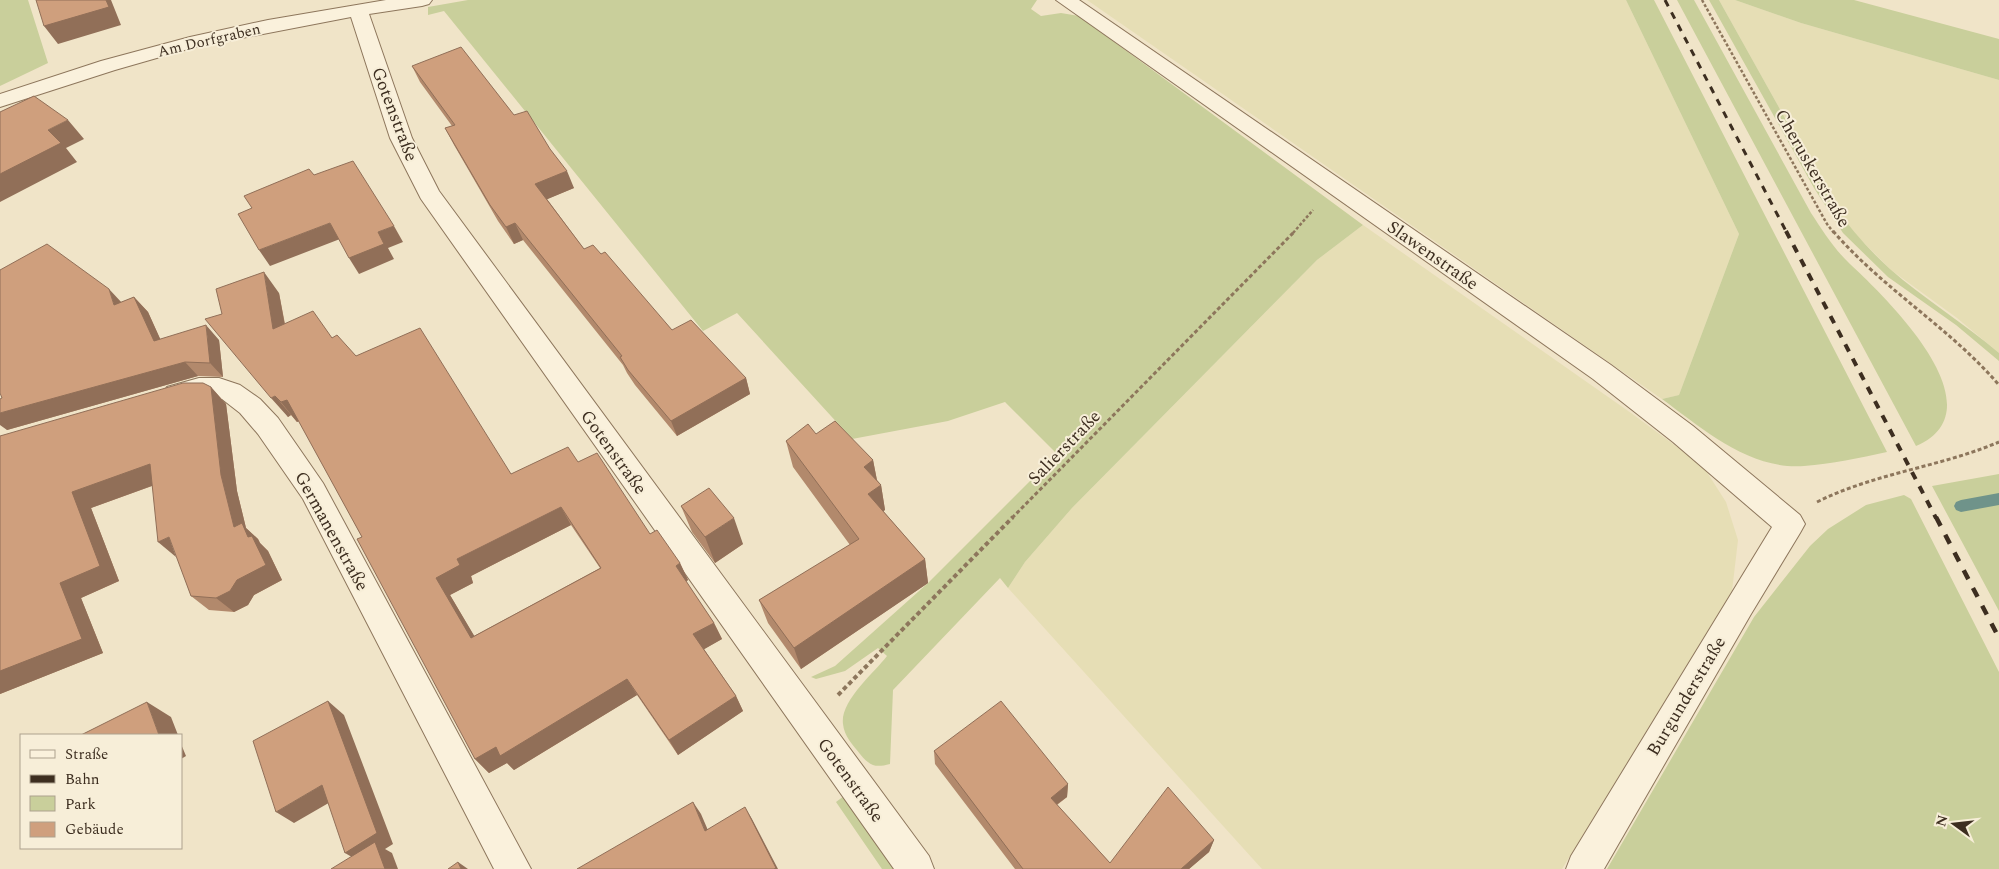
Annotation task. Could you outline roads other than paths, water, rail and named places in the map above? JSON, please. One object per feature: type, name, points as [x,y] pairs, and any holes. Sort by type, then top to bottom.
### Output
[{"type":"street","name":"Am Dorfgraben","points":[[0,101],[100,68],[217,36],[422,0]]},
{"type":"street","name":"Slawenstraße","points":[[1066,0],[1602,372],[1683,434],[1790,524]]},
{"type":"street","name":"Gotenstraße","points":[[358,10],[401,138],[429,194],[916,869]]},
{"type":"street","name":"Germanenstraße","points":[[147,402],[199,388],[219,388],[231,392],[242,399],[268,426],[314,491],[513,869]]},
{"type":"street","name":"Burgunderstraße","points":[[1584,869],[1740,604],[1790,524]]},
{"type":"waterway","points":[[1961,506],[1999,499]]},
{"type":"railway","points":[[1665,0],[1787,233]]},
{"type":"railway","points":[[1786,231],[1936,518]]},
{"type":"railway","points":[[1936,517],[1999,638]]}]
